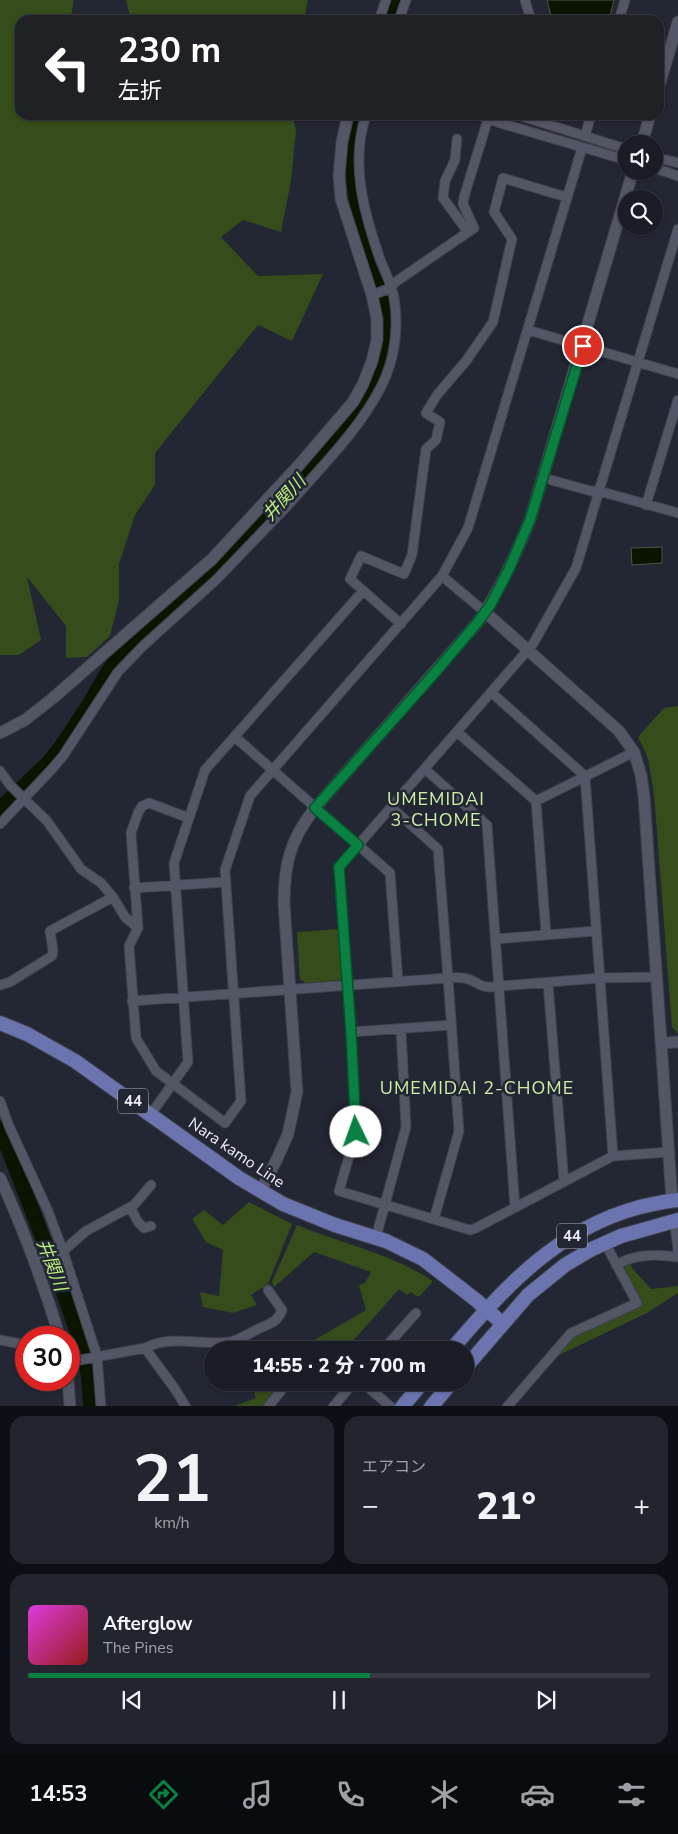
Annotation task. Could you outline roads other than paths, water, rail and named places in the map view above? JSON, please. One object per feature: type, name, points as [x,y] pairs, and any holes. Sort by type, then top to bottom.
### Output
[{"type":"main road","name":"Nara kamo Line","points":[[0,1023],[28,1034],[75,1061],[239,1178],[284,1204],[335,1225],[376,1237],[398,1246],[423,1260],[486,1308],[503,1324]]},
{"type":"main road","name":"44","points":[[486,1308],[544,1254],[573,1235],[616,1215],[675,1200]]},
{"type":"main road","name":"44","points":[[503,1324],[528,1295],[552,1274],[578,1256],[638,1230],[676,1220]]},
{"type":"main road","points":[[458,1341],[486,1308]]},
{"type":"main road","points":[[474,1358],[503,1324]]},
{"type":"main road","points":[[402,1406],[415,1391]]},
{"type":"main road","points":[[432,1406],[444,1391]]},
{"type":"street","points":[[381,15],[386,0]]},
{"type":"street","points":[[401,15],[406,0]]},
{"type":"street","points":[[525,0],[529,15]]},
{"type":"street","points":[[620,15],[625,0]]},
{"type":"street","points":[[664,69],[678,22]]},
{"type":"street","points":[[0,734],[25,720],[53,698],[284,497],[346,437],[367,410],[382,386],[391,362],[397,331],[394,298],[383,291],[341,198],[340,167],[342,142],[347,120]]},
{"type":"street","points":[[0,824],[63,756],[118,672],[143,646],[216,580],[284,497],[353,402],[363,384],[372,361],[377,340],[377,319],[383,291],[360,184],[360,154],[364,120]]},
{"type":"street","points":[[383,291],[474,228],[463,204],[483,120]]},
{"type":"street","points":[[493,120],[618,158]]},
{"type":"street","points":[[534,120],[618,146]]},
{"type":"street","points":[[585,136],[590,120]]},
{"type":"street","points":[[644,135],[649,120]]},
{"type":"street","points":[[457,139],[455,160],[445,181],[443,198],[468,232]]},
{"type":"street","points":[[188,818],[149,803],[142,806],[131,833],[138,928],[129,946],[136,1038],[156,1071],[225,1123],[241,1101],[225,870],[250,796],[442,576],[468,528],[582,148]]},
{"type":"street","points":[[663,159],[678,163]]},
{"type":"street","points":[[663,171],[678,176]]},
{"type":"street","points":[[401,624],[350,579],[361,556],[404,574],[412,555],[426,449],[436,440],[440,422],[426,413],[438,395],[466,362],[493,322],[512,239],[494,212],[503,178],[566,198]]},
{"type":"street","points":[[261,1190],[283,1147],[295,1106],[297,1078],[284,904],[284,878],[294,841],[304,822],[315,808],[433,675],[485,612],[509,569],[530,520],[583,346],[630,180]]},
{"type":"street","points":[[670,1152],[613,1156],[470,1230],[339,1191],[356,1132],[339,867],[534,644],[576,568],[678,229]]},
{"type":"street","points":[[528,330],[678,374]]},
{"type":"street","points":[[646,505],[678,400]]},
{"type":"street","points":[[551,480],[678,513]]},
{"type":"street","points":[[442,576],[619,731],[634,752],[641,775],[644,796],[675,1200]]},
{"type":"street","points":[[151,1114],[188,1062],[174,863],[205,770],[363,591]]},
{"type":"street","points":[[492,693],[584,776],[613,1156]]},
{"type":"street","points":[[457,732],[536,801],[546,934]]},
{"type":"street","points":[[235,737],[390,873],[398,982]]},
{"type":"street","points":[[536,801],[634,752]]},
{"type":"street","points":[[425,769],[487,825],[515,1207]]},
{"type":"street","points":[[0,771],[1,775],[46,821],[81,869],[101,883],[126,917],[138,928]]},
{"type":"street","points":[[391,808],[438,849],[459,1132],[434,1219]]},
{"type":"street","points":[[134,888],[225,882]]},
{"type":"street","points":[[0,985],[10,982],[52,956],[50,931],[113,897]]},
{"type":"street","points":[[496,939],[596,931]]},
{"type":"street","points":[[132,1001],[448,978],[466,978],[485,987],[600,978],[657,976]]},
{"type":"street","points":[[548,983],[564,1182]]},
{"type":"street","points":[[351,1032],[451,1025]]},
{"type":"street","points":[[376,1237],[406,1127],[401,1029]]},
{"type":"street","points":[[662,1043],[678,1042]]},
{"type":"street","points":[[0,1101],[9,1126],[48,1211],[63,1251],[97,1356],[101,1406]]},
{"type":"street","points":[[0,1178],[40,1258],[57,1326]]},
{"type":"street","points":[[40,1258],[63,1251],[86,1231],[130,1207],[151,1185]]},
{"type":"street","points":[[130,1207],[138,1222],[144,1228],[151,1226]]},
{"type":"street","points":[[616,1265],[628,1258],[657,1254],[677,1257],[676,1220]]},
{"type":"street","points":[[507,1406],[571,1333],[637,1303],[605,1243]]},
{"type":"street","points":[[80,1359],[145,1348],[154,1343],[179,1341],[232,1342],[275,1322],[282,1310],[268,1290]]},
{"type":"street","points":[[390,1341],[416,1313]]},
{"type":"street","points":[[0,1340],[15,1343]]},
{"type":"street","points":[[145,1348],[186,1406]]},
{"type":"street","points":[[69,1391],[70,1406]]},
{"type":"street","points":[[268,1406],[280,1391]]},
{"type":"street","points":[[333,1406],[346,1391]]},
{"type":"street","points":[[373,1391],[391,1406]]},
{"type":"waterway","name":"井関川","points":[[390,15],[395,0]]},
{"type":"waterway","name":"井関川","points":[[0,809],[48,763],[61,747],[118,657],[254,531],[366,406],[385,360],[389,331],[386,299],[382,282],[366,239],[354,183],[355,149],[360,120]]},
{"type":"waterway","name":"井関川","points":[[0,1128],[60,1282],[83,1349],[88,1373],[91,1406]]},
{"type":"district","name":"UMEMIDAI 3-CHOME","points":[[436,810]]},
{"type":"district","name":"UMEMIDAI 2-CHOME","points":[[477,1088]]}]
